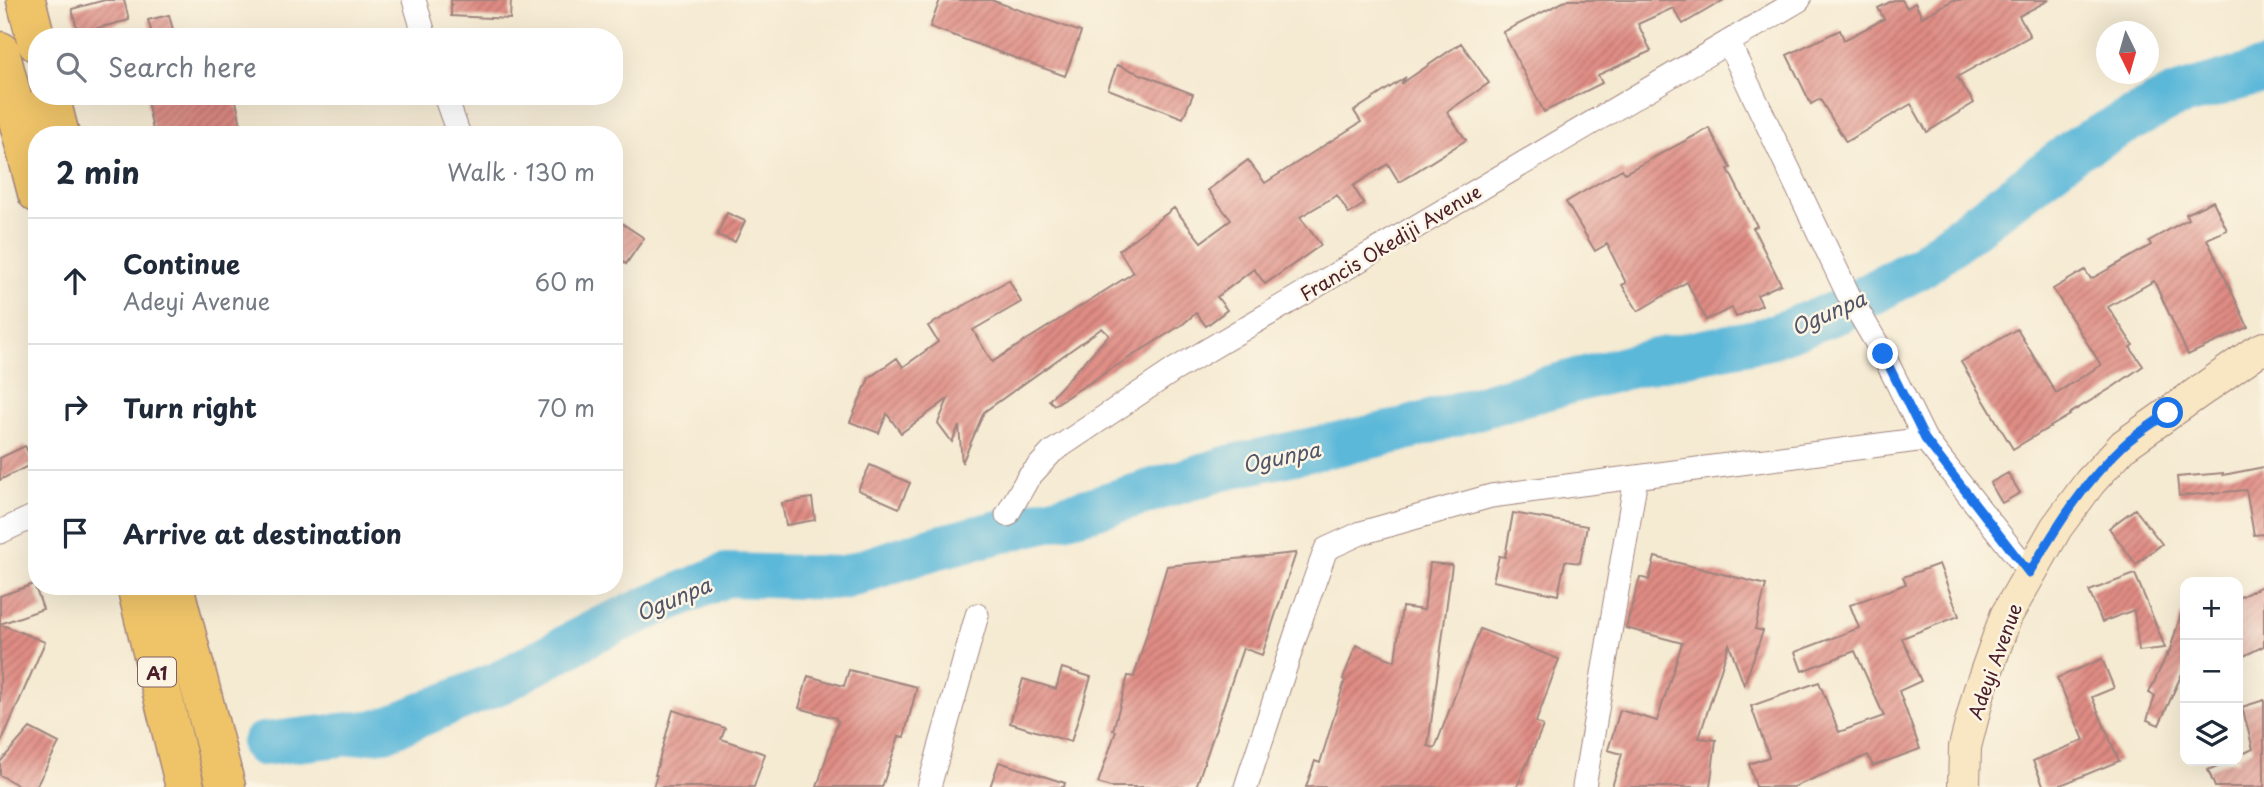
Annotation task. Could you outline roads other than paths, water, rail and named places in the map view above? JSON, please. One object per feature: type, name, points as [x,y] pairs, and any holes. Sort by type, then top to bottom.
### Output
[{"type":"highway","points":[[26,0],[33,28]]},
{"type":"highway","points":[[0,51],[28,89]]},
{"type":"highway","name":"A1","points":[[138,595],[182,772]]},
{"type":"highway","name":"A1","points":[[176,595],[226,787]]},
{"type":"street","points":[[414,0],[422,28]]},
{"type":"street","name":"Francis Okediji Avenue","points":[[1007,515],[1028,478],[1052,452],[1174,370],[1799,0]]},
{"type":"street","points":[[1728,42],[1849,294],[1883,354],[1925,439],[2029,573]]},
{"type":"street","points":[[448,105],[455,126]]},
{"type":"street","name":"Adeyi Avenue","points":[[1964,787],[1965,747],[1979,692],[2006,616],[2056,528],[2090,482],[2124,445],[2254,352],[2264,348]]},
{"type":"street","points":[[1246,787],[1326,549],[1361,533],[1491,496],[1925,439]]},
{"type":"street","points":[[1584,787],[1636,478]]},
{"type":"street","points":[[0,532],[28,519]]},
{"type":"street","points":[[929,787],[977,615]]},
{"type":"waterway","name":"Ogunpa","points":[[263,744],[384,730],[501,682],[597,630],[726,575],[842,578],[931,549],[1091,509],[1229,467],[1399,431],[1524,394],[1651,361],[1765,339],[1840,311],[1923,265],[2076,149],[2171,98],[2264,71]]}]
